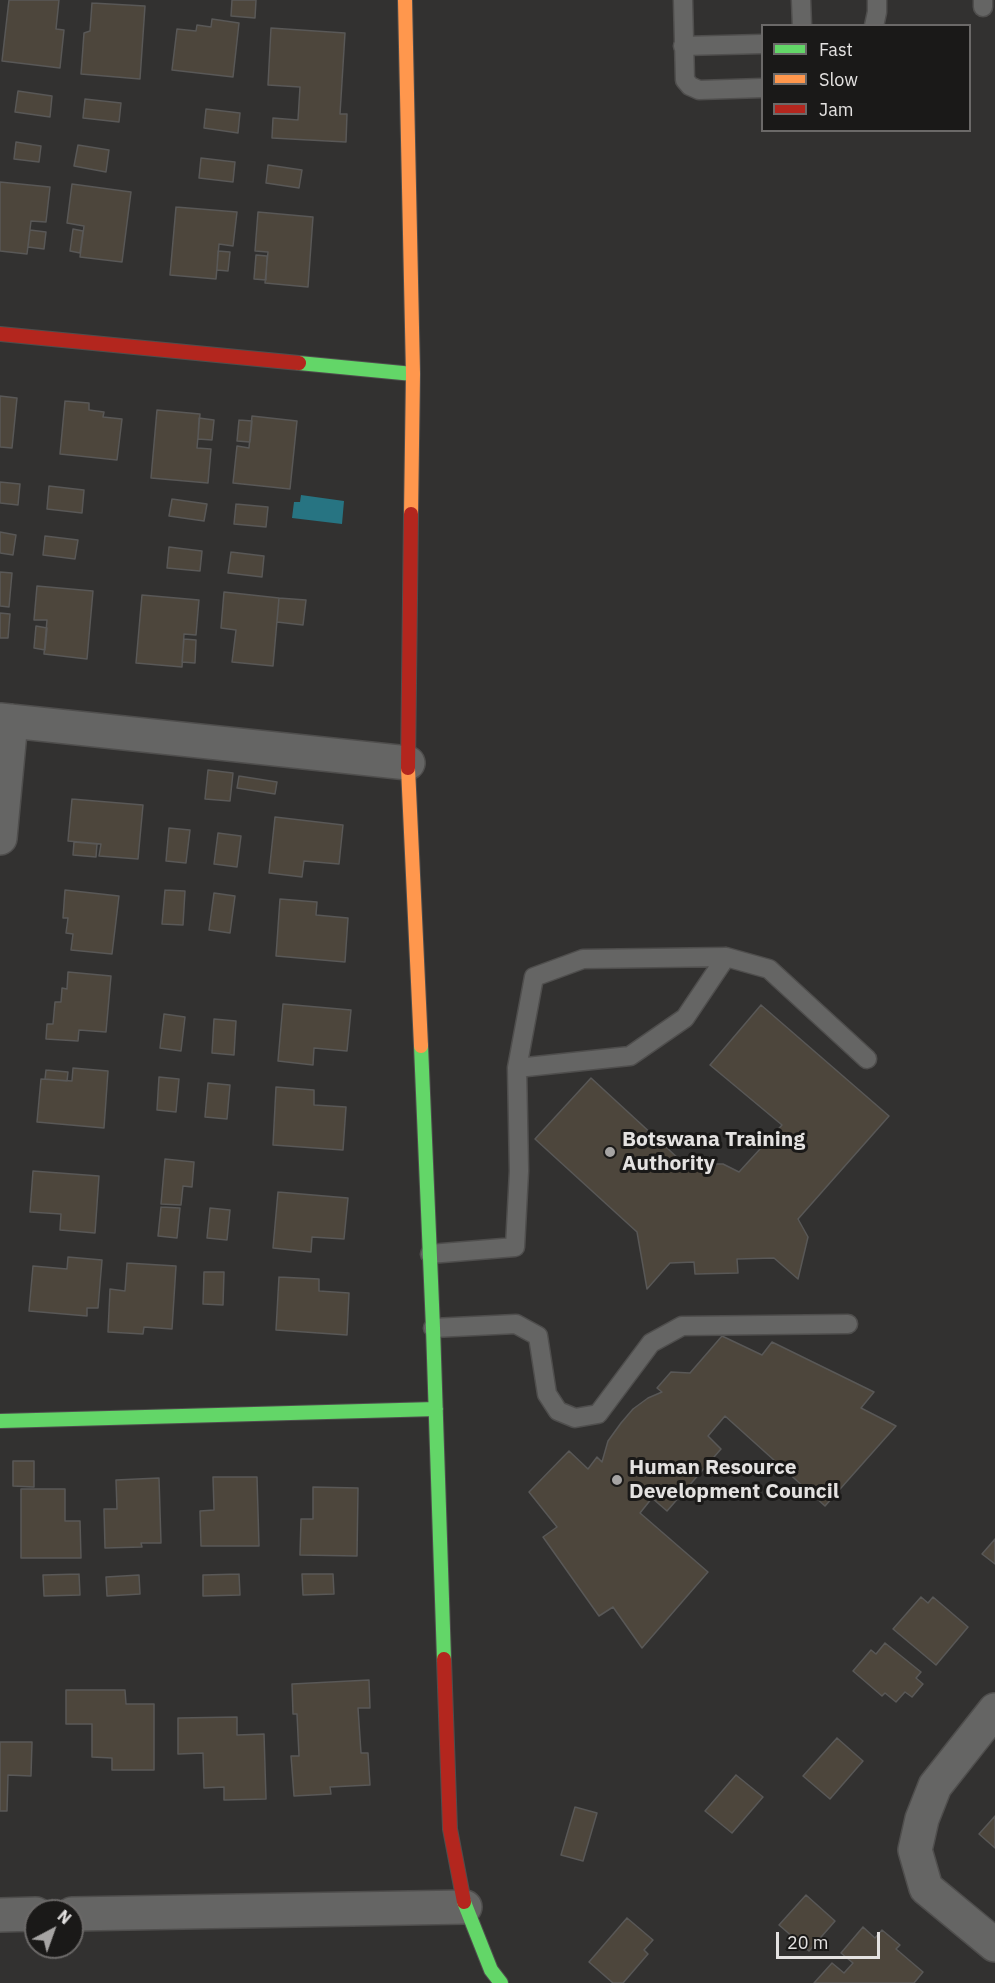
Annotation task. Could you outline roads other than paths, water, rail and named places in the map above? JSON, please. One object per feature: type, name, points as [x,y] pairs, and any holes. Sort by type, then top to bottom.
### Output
[{"type":"street","points":[[405,0],[413,374],[408,763],[433,1328],[450,1829],[465,1907],[491,1970],[501,1983]]},
{"type":"street","points":[[0,334],[413,374]]},
{"type":"street","points":[[0,838],[5,721],[408,763]]},
{"type":"street","points":[[0,1421],[436,1409]]},
{"type":"street","points":[[995,1710],[935,1786],[922,1819],[915,1850],[926,1888],[995,1945]]},
{"type":"street","points":[[84,1914],[465,1907]]},
{"type":"street","points":[[0,1915],[24,1914]]},
{"type":"lane","points":[[683,0],[685,80],[690,86],[699,90],[761,88]]},
{"type":"lane","points":[[801,0],[802,24]]},
{"type":"lane","points":[[874,24],[877,0]]},
{"type":"lane","points":[[683,46],[761,44]]},
{"type":"lane","points":[[430,1254],[515,1247],[519,1171],[517,1068],[534,977],[583,959],[726,957],[768,969],[867,1059]]},
{"type":"lane","points":[[517,1068],[630,1056],[685,1018],[726,957]]},
{"type":"lane","points":[[433,1328],[516,1324],[538,1336],[547,1394],[558,1411],[574,1418],[598,1414],[651,1343],[682,1326],[848,1324]]},
{"type":"water","points":[[301,495],[344,501],[342,524],[292,518],[294,502],[300,502]]},
{"type":"place","name":"Botswana Training Authority","points":[[610,1152]]},
{"type":"place","name":"Human Resource Development Council","points":[[617,1480]]}]
